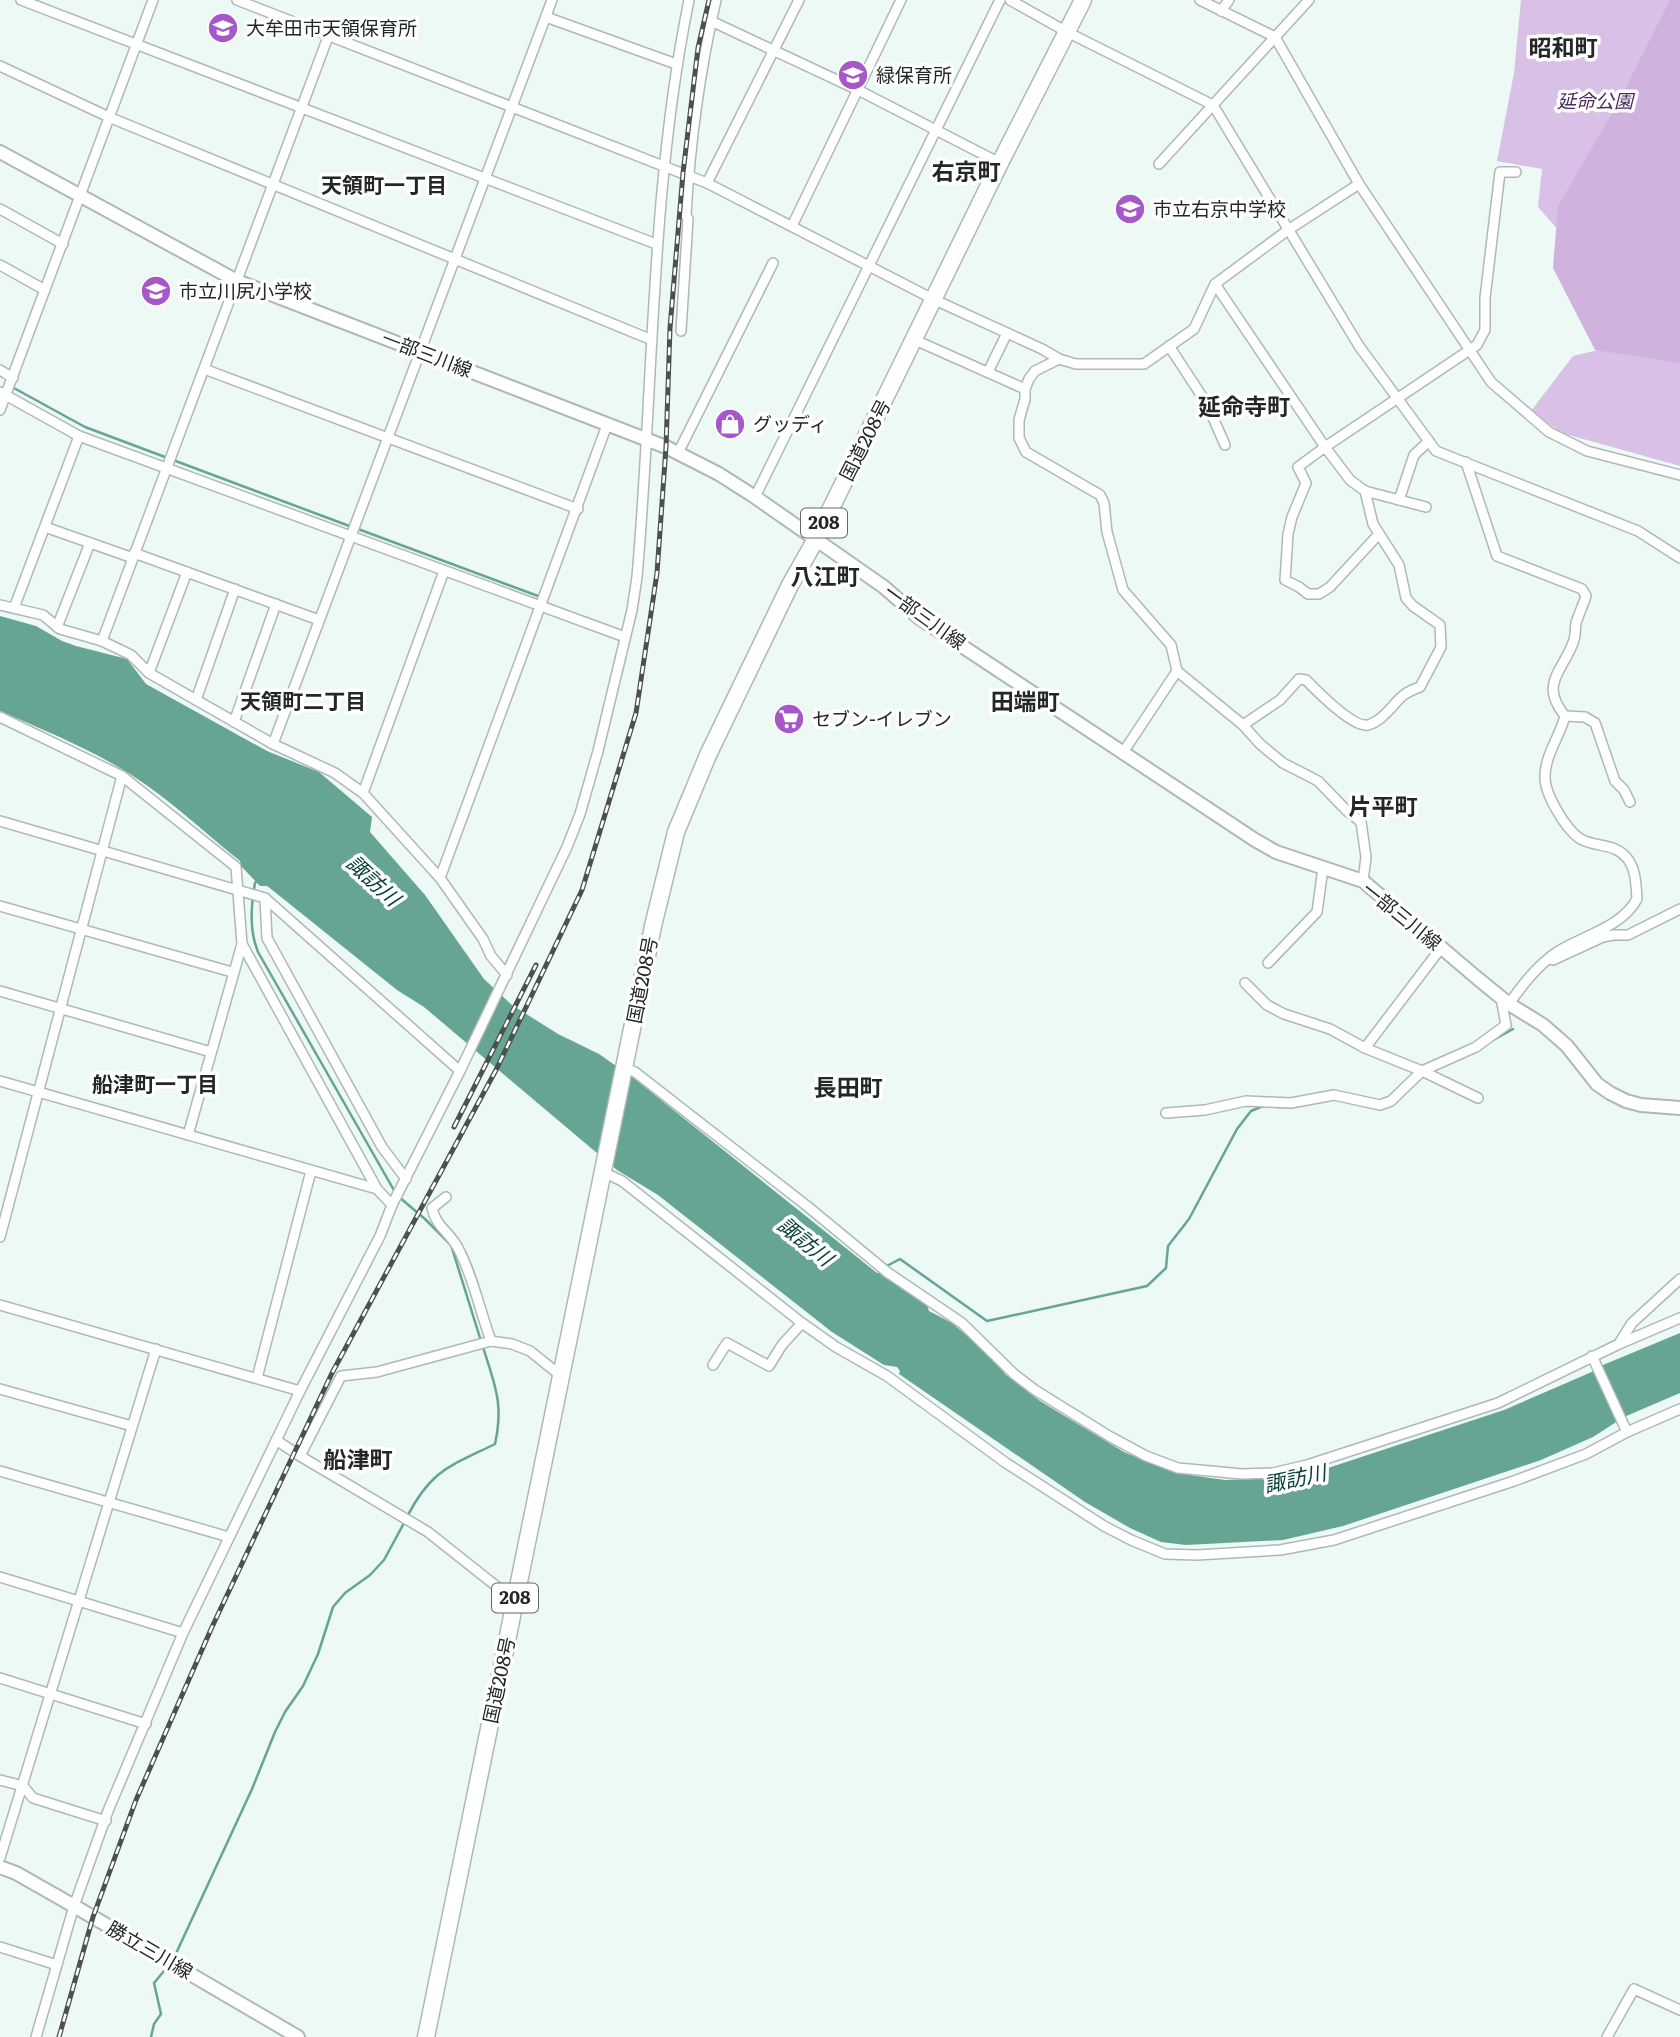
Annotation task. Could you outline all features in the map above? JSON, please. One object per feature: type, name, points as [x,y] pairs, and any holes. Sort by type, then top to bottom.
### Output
[{"type":"highway","name":"国道208号","points":[[425,2037],[653,926],[676,831],[708,755],[790,585],[816,539],[1083,0]]},
{"type":"main road","name":"一部三川線","points":[[0,152],[236,281],[647,440],[719,474],[884,587],[918,617],[1255,840],[1276,852],[1363,881],[1506,1001],[1543,1025],[1567,1046],[1597,1084],[1610,1093],[1633,1103],[1680,1108]]},
{"type":"main road","name":"勝立三川線","points":[[0,1867],[75,1906],[298,2037]]},
{"type":"street","points":[[21,0],[656,244]]},
{"type":"street","points":[[0,410],[3,394],[13,378],[153,0]]},
{"type":"street","points":[[237,0],[689,175],[935,300],[1059,359],[1076,364],[1144,364],[1194,329],[1215,284],[1288,230],[1359,184]]},
{"type":"street","points":[[273,744],[552,0]]},
{"type":"street","points":[[36,2037],[75,1906],[106,1821],[183,1633],[507,975],[580,814],[598,751],[637,577],[663,165],[676,64],[689,0]]},
{"type":"street","points":[[681,331],[689,175],[700,82],[716,0]]},
{"type":"street","points":[[707,183],[799,0]]},
{"type":"street","points":[[792,226],[901,0]]},
{"type":"street","points":[[755,497],[1000,0]]},
{"type":"street","points":[[1010,0],[1213,105],[1359,346],[1436,451],[1638,531],[1680,558]]},
{"type":"street","points":[[1200,0],[1275,37],[1359,184],[1491,382],[1549,432],[1587,451],[1680,475]]},
{"type":"street","points":[[1221,11],[1229,0]]},
{"type":"street","points":[[1159,164],[1309,0]]},
{"type":"street","points":[[546,17],[676,64]]},
{"type":"street","points":[[711,21],[858,90],[1000,163]]},
{"type":"street","points":[[102,641],[328,37]]},
{"type":"street","points":[[0,66],[111,118],[652,340]]},
{"type":"street","points":[[1378,535],[1330,587],[1320,594],[1308,594],[1285,580],[1290,525],[1306,483],[1298,467],[1477,345],[1485,330],[1485,298],[1500,172],[1516,172]]},
{"type":"street","points":[[0,209],[63,244]]},
{"type":"street","points":[[678,453],[773,263]]},
{"type":"street","points":[[0,265],[45,290]]},
{"type":"street","points":[[1215,284],[1350,480],[1365,491],[1426,507]]},
{"type":"street","points":[[988,372],[1007,332]]},
{"type":"street","points":[[915,340],[1025,389]]},
{"type":"street","points":[[1170,346],[1207,404],[1226,444]]},
{"type":"street","points":[[1059,359],[1035,371],[1025,389],[1018,438],[1026,452],[1100,495],[1123,590],[1171,645],[1177,671],[1243,724],[1260,744],[1283,762],[1318,781],[1361,822],[1366,858],[1363,881]]},
{"type":"street","points":[[204,369],[578,509]]},
{"type":"street","points":[[0,370],[13,378]]},
{"type":"street","points":[[3,394],[79,436],[625,637]]},
{"type":"street","points":[[440,878],[607,425]]},
{"type":"street","points":[[14,608],[79,436]]},
{"type":"street","points":[[1399,500],[1414,455],[1429,441]]},
{"type":"street","points":[[1466,462],[1497,556],[1582,589],[1586,596],[1575,626],[1574,639],[1556,675],[1552,691],[1557,706],[1565,716],[1585,717],[1595,723],[1615,781],[1625,790],[1630,803]]},
{"type":"street","points":[[1243,724],[1280,700],[1299,678],[1306,680],[1338,710],[1364,725],[1370,725],[1402,694],[1420,687],[1441,647],[1440,625],[1406,598],[1399,565],[1378,535],[1368,512],[1365,491]]},
{"type":"street","points":[[45,527],[187,572],[319,620]]},
{"type":"street","points":[[57,627],[89,543]]},
{"type":"street","points":[[363,793],[444,571]]},
{"type":"street","points":[[149,673],[187,572]]},
{"type":"street","points":[[196,699],[235,589]]},
{"type":"street","points":[[234,722],[276,604]]},
{"type":"street","points":[[0,605],[43,615],[57,627],[102,641],[131,655],[149,673],[273,744],[335,773],[363,793],[440,878],[483,939],[491,956],[507,975]]},
{"type":"street","points":[[1124,751],[1177,671]]},
{"type":"street","points":[[1166,1113],[1205,1110],[1246,1101],[1290,1103],[1334,1095],[1380,1105],[1391,1101],[1422,1071],[1476,1047],[1506,1025],[1506,1001],[1548,960],[1575,942],[1621,919],[1637,899],[1630,860],[1620,850],[1579,838],[1550,797],[1545,779],[1546,765],[1565,716]]},
{"type":"street","points":[[0,717],[122,776],[236,867],[242,943],[377,1189],[392,1205]]},
{"type":"street","points":[[0,1237],[122,776]]},
{"type":"street","points":[[0,821],[265,898],[460,1071]]},
{"type":"street","points":[[1268,963],[1317,912],[1323,868]]},
{"type":"street","points":[[265,898],[267,938],[382,1147],[405,1179]]},
{"type":"street","points":[[0,906],[232,972]]},
{"type":"street","points":[[1548,960],[1556,960],[1612,934],[1628,935],[1680,909]]},
{"type":"street","points":[[188,1135],[242,943]]},
{"type":"street","points":[[1365,1048],[1441,948]]},
{"type":"street","points":[[1245,983],[1267,1005],[1284,1014],[1330,1029],[1365,1048],[1478,1098]]},
{"type":"street","points":[[0,991],[211,1052]]},
{"type":"street","points":[[624,1071],[635,1072],[887,1272],[962,1323],[1014,1374],[1035,1390],[1109,1436],[1146,1456],[1178,1468],[1242,1474],[1273,1473],[1307,1465],[1498,1403],[1592,1356],[1680,1318]]},
{"type":"street","points":[[0,1081],[377,1189]]},
{"type":"street","points":[[604,1166],[802,1324],[887,1376],[1006,1463],[1104,1526],[1131,1541],[1165,1554],[1197,1555],[1280,1550],[1334,1540],[1586,1454],[1627,1432],[1680,1409]]},
{"type":"street","points":[[257,1378],[312,1171]]},
{"type":"street","points":[[446,1197],[432,1208],[435,1222],[449,1233],[460,1251],[491,1341]]},
{"type":"street","points":[[1619,1344],[1632,1323],[1680,1279]]},
{"type":"street","points":[[0,1304],[300,1391]]},
{"type":"street","points":[[713,1365],[727,1343],[769,1366],[782,1345],[802,1324]]},
{"type":"street","points":[[300,1456],[341,1376],[377,1372],[491,1341],[512,1344],[530,1351],[561,1376]]},
{"type":"street","points":[[0,1858],[156,1349]]},
{"type":"street","points":[[1592,1356],[1627,1432]]},
{"type":"street","points":[[0,1389],[132,1426]]},
{"type":"street","points":[[276,1440],[428,1532],[515,1601]]},
{"type":"street","points":[[0,1471],[229,1536]]},
{"type":"street","points":[[0,1577],[183,1633]]},
{"type":"street","points":[[0,1678],[146,1724]]},
{"type":"street","points":[[0,1780],[23,1786],[33,1798],[106,1821]]},
{"type":"street","points":[[0,1947],[57,1965]]},
{"type":"street","points":[[1607,2037],[1634,1989],[1680,2010]]},
{"type":"green space","name":"延命公園","points":[[1521,0],[1680,0],[1680,466],[1562,433],[1531,411],[1573,356],[1623,344],[1566,239],[1538,207],[1542,169],[1497,161],[1514,73]]},
{"type":"shaded area","points":[[1670,0],[1680,0],[1680,363],[1595,350],[1553,268],[1558,206],[1618,103]]},
{"type":"water","name":"諏訪川","points":[[0,616],[36,626],[76,646],[127,659],[146,684],[267,751],[319,772],[372,817],[370,832],[425,895],[484,979],[512,1005],[558,1034],[599,1054],[636,1080],[877,1273],[881,1272],[882,1276],[926,1302],[929,1311],[952,1323],[987,1353],[1006,1375],[1040,1401],[1124,1452],[1175,1473],[1225,1480],[1280,1478],[1325,1469],[1504,1410],[1680,1333],[1680,1393],[1624,1417],[1593,1437],[1541,1460],[1343,1526],[1283,1540],[1186,1545],[1161,1542],[1130,1528],[1085,1502],[899,1374],[897,1367],[884,1365],[832,1332],[658,1195],[617,1170],[424,1007],[397,990],[267,886],[260,886],[241,866],[240,861],[144,784],[83,748],[0,711]]},
{"type":"waterway","points":[[12,387],[85,427],[352,527]]},
{"type":"waterway","points":[[358,529],[538,596]]},
{"type":"waterway","points":[[258,880],[255,883],[252,918],[258,952],[395,1192]]},
{"type":"waterway","points":[[1488,1043],[1513,1029]]},
{"type":"waterway","points":[[1356,1104],[1380,1109]]},
{"type":"waterway","points":[[885,1267],[900,1259],[987,1321],[1147,1286],[1166,1268],[1168,1246],[1189,1219],[1237,1129],[1251,1111],[1263,1106]]},
{"type":"waterway","points":[[1276,1107],[1294,1107]]},
{"type":"waterway","points":[[399,1197],[451,1245],[481,1341]]},
{"type":"waterway","points":[[407,1517],[425,1489],[443,1471],[495,1444],[498,1406],[483,1347]]},
{"type":"waterway","points":[[173,1960],[252,1789],[275,1732],[303,1686],[318,1654],[333,1607],[345,1593],[370,1575],[384,1560],[404,1523]]},
{"type":"waterway","points":[[151,2037],[154,2024],[161,2014],[154,1983],[169,1965]]},
{"type":"railway","points":[[59,2037],[93,1917],[136,1800],[212,1627],[332,1373],[496,1070],[582,890],[636,713],[657,573],[666,447],[670,328],[683,173],[698,48],[709,0]]},
{"type":"railway","points":[[454,1127],[536,965]]},
{"type":"place","name":"大牟田市天領保育所","points":[[223,28]]},
{"type":"place","name":"緑保育所","points":[[853,75]]},
{"type":"place","name":"市立右京中学校","points":[[1130,209]]},
{"type":"place","name":"市立川尻小学校","points":[[156,291]]},
{"type":"place","name":"グッディ","points":[[730,424]]},
{"type":"place","name":"セブン-イレブン","points":[[789,719]]},
{"type":"district","name":"昭和町","points":[[1563,48]]},
{"type":"district","name":"右京町","points":[[966,172]]},
{"type":"district","name":"天領町一丁目","points":[[384,186]]},
{"type":"district","name":"延命寺町","points":[[1244,407]]},
{"type":"district","name":"八江町","points":[[825,577]]},
{"type":"district","name":"天領町二丁目","points":[[303,702]]},
{"type":"district","name":"田端町","points":[[1025,702]]},
{"type":"district","name":"片平町","points":[[1383,807]]},
{"type":"district","name":"船津町一丁目","points":[[155,1085]]},
{"type":"district","name":"長田町","points":[[848,1088]]},
{"type":"district","name":"船津町","points":[[358,1460]]}]
